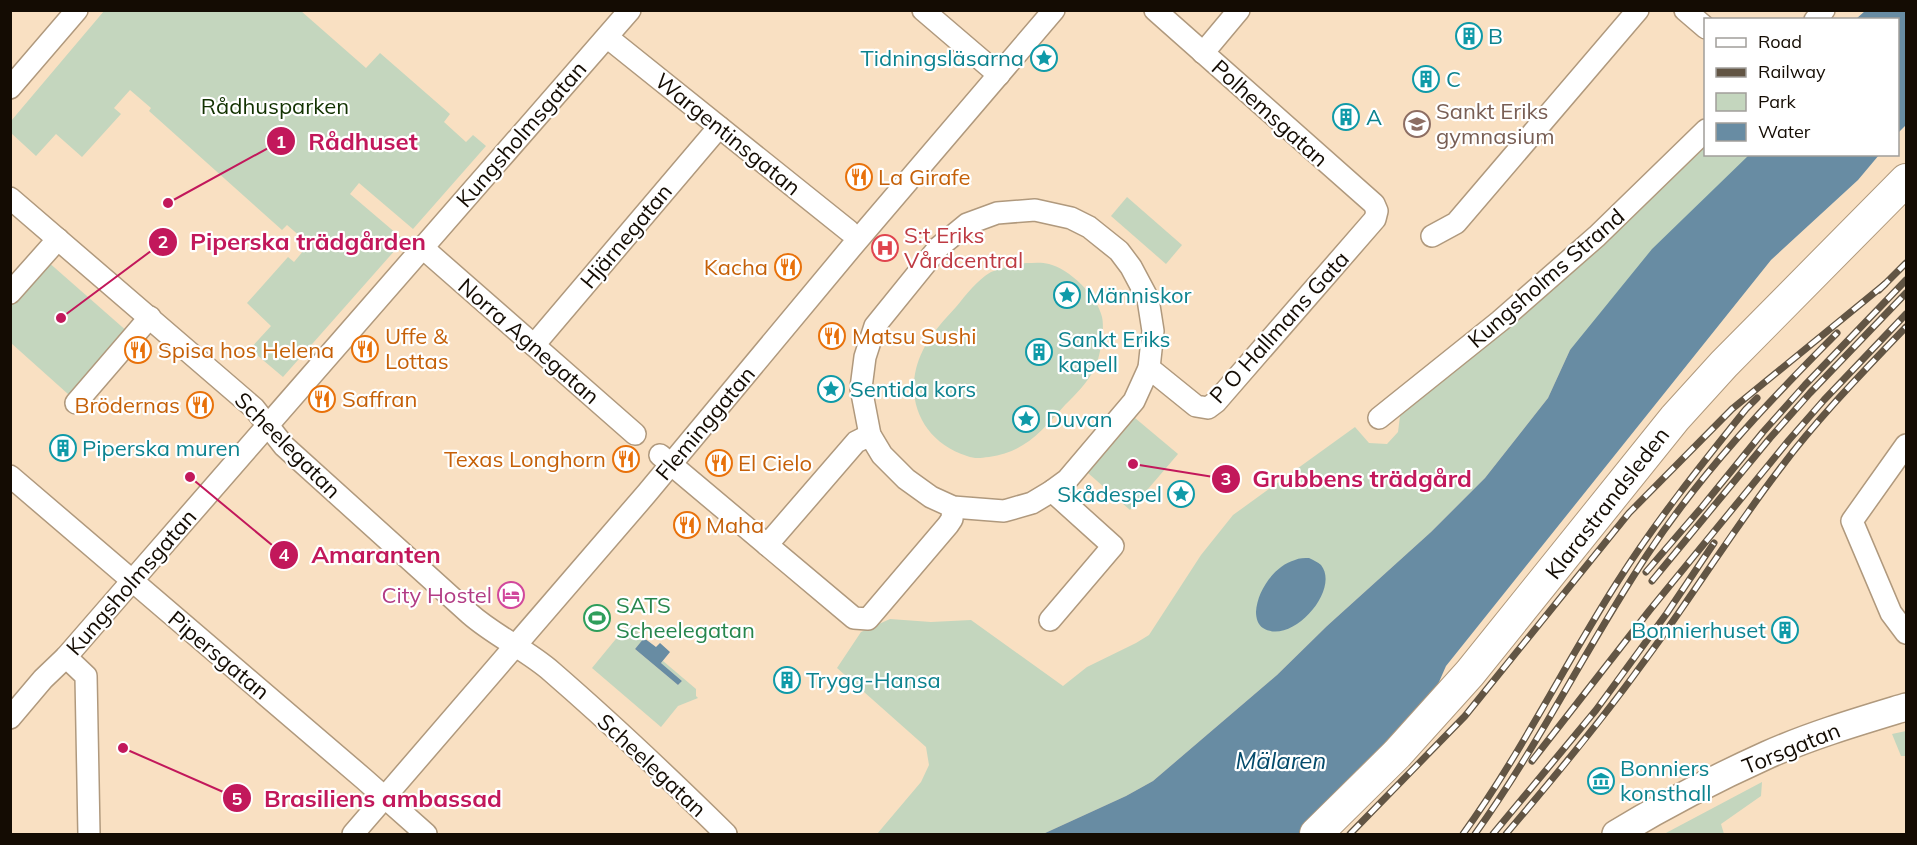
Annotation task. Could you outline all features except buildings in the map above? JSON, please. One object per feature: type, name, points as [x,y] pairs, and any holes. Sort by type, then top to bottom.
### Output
[{"type":"highway","name":"Klarastrandsleden","points":[[1316,834],[1397,754],[1470,673],[1675,418],[1724,364],[1906,180]]},
{"type":"highway","name":"Klarastrandsleden","points":[[1328,834],[1402,761],[1476,679],[1682,424],[1730,370],[1906,192]]},
{"type":"main road","name":"Torsgatan","points":[[1616,834],[1669,804],[1768,755],[1906,706]]},
{"type":"street","points":[[10,88],[77,10]]},
{"type":"street","name":"Kungsholmsgatan","points":[[10,718],[43,679],[66,657],[630,10]]},
{"type":"street","points":[[923,10],[994,71]]},
{"type":"street","name":"Fleminggatan","points":[[353,834],[381,793],[665,460],[850,249],[994,71],[1037,10]]},
{"type":"street","name":"Fleminggatan","points":[[665,460],[849,231],[994,71],[1054,10]]},
{"type":"street","name":"Polhemsgatan","points":[[1155,10],[1374,204],[1377,211],[1375,219]]},
{"type":"street","points":[[1203,53],[1239,10]]},
{"type":"street","points":[[1432,236],[1456,223],[1638,10]]},
{"type":"street","points":[[1684,10],[1704,26]]},
{"type":"street","name":"Wargentinsgatan","points":[[607,37],[849,231]]},
{"type":"street","name":"Hjärnegatan","points":[[534,345],[719,127]]},
{"type":"street","name":"Kungsholms Strand","points":[[1379,418],[1544,283],[1597,236],[1704,132]]},
{"type":"street","name":"Scheelegatan","points":[[10,198],[254,408],[284,446],[482,625],[510,642],[559,678],[726,834]]},
{"type":"street","points":[[1035,210],[1071,218],[1106,239],[1131,267],[1148,299],[1153,331],[1149,368],[1134,400],[1067,480],[1032,504],[1004,511],[953,507],[931,497],[906,479],[882,455],[870,435],[861,388],[865,357],[875,326],[939,247],[967,224],[997,213],[1035,210]]},
{"type":"street","name":"P O Hallmans Gata","points":[[1149,368],[1196,406],[1208,408],[1216,402],[1375,219]]},
{"type":"street","points":[[10,293],[58,239]]},
{"type":"street","name":"Norra Agnegatan","points":[[423,248],[635,434]]},
{"type":"street","points":[[76,403],[150,317]]},
{"type":"street","points":[[767,545],[856,442],[870,435]]},
{"type":"street","points":[[1906,445],[1852,521],[1891,613],[1906,633]]},
{"type":"street","points":[[665,460],[854,618],[868,619],[948,525],[952,519],[953,507]]},
{"type":"street","name":"Pipersgatan","points":[[10,476],[426,834]]},
{"type":"street","points":[[1050,620],[1113,546],[1052,491]]},
{"type":"street","points":[[66,657],[86,676],[89,834]]},
{"type":"street","name":"Fleminggatan","points":[[337,834],[381,793]]},
{"type":"green space","name":"Rådhusparken","points":[[104,11],[301,11],[366,68],[380,53],[450,114],[444,122],[466,142],[473,135],[486,146],[413,229],[359,183],[350,194],[404,240],[283,377],[250,349],[271,326],[247,303],[288,257],[294,262],[309,244],[287,225],[282,230],[149,111],[151,108],[130,90],[114,108],[121,114],[82,157],[56,134],[36,156],[11,133],[11,121]]},
{"type":"green space","points":[[1704,143],[1704,156],[1748,156],[1570,350],[1548,398],[1485,478],[1431,532],[1327,626],[1277,675],[1153,781],[1043,834],[877,834],[921,782],[929,765],[926,747],[837,668],[861,632],[890,619],[931,622],[971,620],[1063,686],[1087,667],[1149,635],[1201,555],[1233,515],[1355,427],[1369,443],[1387,444],[1398,432],[1400,416],[1496,338],[1600,245]]},
{"type":"green space","points":[[1127,197],[1182,245],[1166,264],[1111,216]]},
{"type":"green space","points":[[47,261],[129,333],[78,393],[68,394],[11,343],[11,303]]},
{"type":"green space","points":[[1026,263],[1049,264],[1065,271],[1081,284],[1094,300],[1103,322],[1098,359],[1094,370],[1084,384],[1032,439],[1002,454],[980,458],[970,457],[951,449],[937,439],[919,414],[914,383],[917,367],[923,350],[934,333],[976,283],[991,272]]},
{"type":"green space","points":[[1135,418],[1178,454],[1130,510],[1088,473]]},
{"type":"green space","points":[[629,623],[644,638],[635,649],[678,685],[682,681],[661,663],[663,661],[696,689],[698,698],[678,706],[661,727],[592,668]]},
{"type":"green space","points":[[1906,731],[1906,756],[1901,756],[1892,734]]},
{"type":"green space","points":[[1762,782],[1761,796],[1721,824],[1724,834],[1664,834]]},
{"type":"water","points":[[1865,11],[1906,11],[1906,125],[1899,132],[1899,18],[1857,18]]},
{"type":"water","name":"Mälaren","points":[[1748,156],[1878,156],[1858,180],[1771,260],[1446,666],[1432,698],[1304,834],[1043,834],[1153,781],[1277,675],[1327,626],[1431,532],[1485,478],[1548,398],[1570,350],[1652,249]]},
{"type":"water","points":[[1309,558],[1321,565],[1325,576],[1324,588],[1319,601],[1299,623],[1287,629],[1274,631],[1263,628],[1256,612],[1263,588],[1268,580],[1287,563]]},
{"type":"water","points":[[644,638],[656,647],[660,643],[670,652],[661,663],[682,681],[678,685],[635,649]]},
{"type":"railway","points":[[1879,290],[1906,263]]},
{"type":"railway","points":[[1646,572],[1763,432],[1906,280]]},
{"type":"railway","points":[[1350,834],[1465,716],[1629,513],[1732,409],[1885,284]]},
{"type":"railway","points":[[1652,581],[1770,438],[1906,293]]},
{"type":"railway","points":[[1532,761],[1649,611],[1789,440],[1906,314]]},
{"type":"railway","points":[[1506,834],[1624,689],[1743,519],[1794,451],[1840,397],[1906,327]]},
{"type":"railway","points":[[1475,834],[1520,766],[1625,589],[1668,525],[1736,439],[1837,333]]},
{"type":"railway","points":[[1463,834],[1504,773],[1598,613],[1633,559],[1696,472],[1757,398]]},
{"type":"railway","points":[[1493,834],[1596,710],[1667,613],[1714,543]]},
{"type":"place","name":"B","points":[[1469,36]]},
{"type":"place","name":"Tidningsläsarna","points":[[1044,58]]},
{"type":"place","name":"C","points":[[1426,79]]},
{"type":"place","name":"A","points":[[1346,117]]},
{"type":"place","name":"Sankt Eriks gymnasium","points":[[1417,124]]},
{"type":"place","name":"La Girafe","points":[[859,177]]},
{"type":"place","name":"Rådhuset","points":[[168,203]]},
{"type":"place","name":"S:t Eriks Vårdcentral","points":[[885,248]]},
{"type":"place","name":"Kacha","points":[[788,267]]},
{"type":"place","name":"Människor","points":[[1067,295]]},
{"type":"place","name":"Piperska trädgården","points":[[61,318]]},
{"type":"place","name":"Matsu Sushi","points":[[832,336]]},
{"type":"place","name":"Uffe & Lottas","points":[[365,349]]},
{"type":"place","name":"Spisa hos Helena","points":[[138,350]]},
{"type":"place","name":"Sankt Eriks kapell","points":[[1039,352]]},
{"type":"place","name":"Sentida kors","points":[[831,389]]},
{"type":"place","name":"Saffran","points":[[322,399]]},
{"type":"place","name":"Brödernas","points":[[200,405]]},
{"type":"place","name":"Duvan","points":[[1026,419]]},
{"type":"place","name":"Piperska muren","points":[[63,448]]},
{"type":"place","name":"Texas Longhorn","points":[[626,459]]},
{"type":"place","name":"El Cielo","points":[[719,463]]},
{"type":"place","name":"Grubbens trädgård","points":[[1133,464]]},
{"type":"place","name":"Amaranten","points":[[190,477]]},
{"type":"place","name":"Skådespel","points":[[1181,494]]},
{"type":"place","name":"Maha","points":[[687,525]]},
{"type":"place","name":"City Hostel","points":[[511,595]]},
{"type":"place","name":"SATS Scheelegatan","points":[[597,618]]},
{"type":"place","name":"Bonnierhuset","points":[[1785,630]]},
{"type":"place","name":"Trygg-Hansa","points":[[787,680]]},
{"type":"place","name":"Brasiliens ambassad","points":[[123,748]]},
{"type":"place","name":"Bonniers konsthall","points":[[1601,781]]}]
